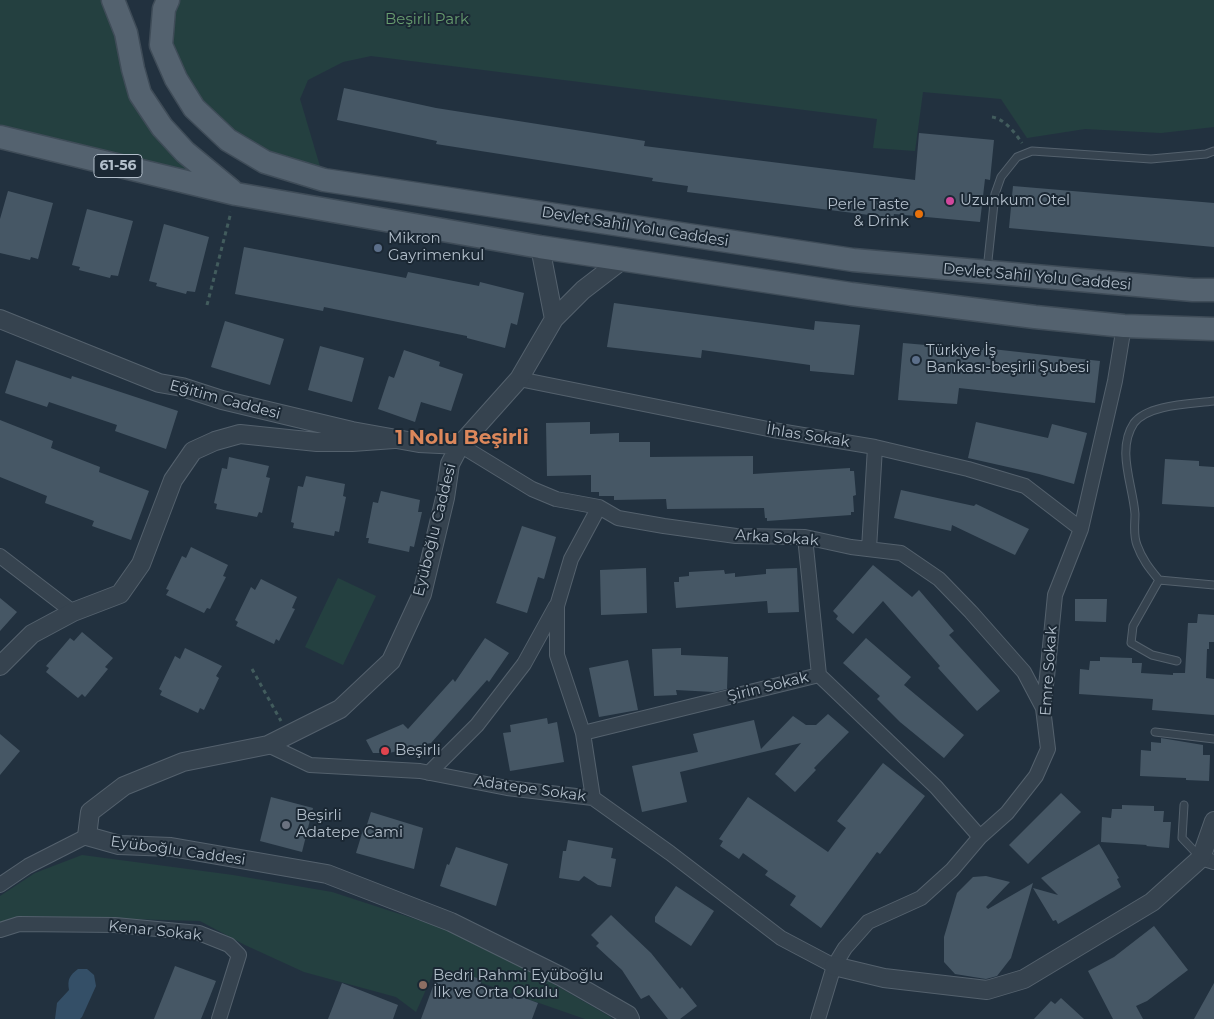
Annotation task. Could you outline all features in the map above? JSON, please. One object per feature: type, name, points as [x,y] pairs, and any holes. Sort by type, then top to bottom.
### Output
[{"type":"main road","points":[[114,0],[126,33],[132,69],[140,94],[162,127],[184,152],[236,194],[540,247],[851,294],[1124,326],[1214,330]]},
{"type":"main road","name":"Devlet Sahil Yolu Caddesi","points":[[168,0],[164,9],[161,45],[176,79],[194,108],[228,140],[265,162],[324,180],[853,260],[986,273],[1192,290],[1214,290]]},
{"type":"main road","name":"61-56","points":[[0,137],[236,194]]},
{"type":"street","points":[[540,247],[554,319]]},
{"type":"street","name":"Eyüboğlu Caddesi","points":[[622,260],[583,290],[554,319],[519,379],[460,445],[450,464],[422,594],[391,661],[340,709],[268,744],[183,762],[124,786],[90,812],[87,836],[118,845],[171,847],[327,874],[452,922],[562,977],[628,1015],[630,1019]]},
{"type":"street","name":"Eğitim Caddesi","points":[[0,319],[159,383],[182,387],[222,400],[352,431],[419,443],[460,445]]},
{"type":"street","name":"Emre Sokak","points":[[818,1019],[834,966],[845,948],[868,922],[921,898],[952,870],[980,837],[1007,813],[1036,776],[1048,749],[1043,708],[1055,596],[1081,529],[1116,381],[1124,326]]},
{"type":"street","name":"İhlas Sokak","points":[[519,379],[773,430],[875,447],[968,469],[1025,486],[1081,529]]},
{"type":"street","points":[[0,666],[32,634],[73,612],[120,594],[141,564],[173,480],[193,451],[214,440],[240,434],[317,442],[394,439]]},
{"type":"street","name":"Arka Sokak","points":[[460,445],[532,489],[556,499],[599,506],[618,518],[736,536],[805,538],[850,547],[901,553],[939,579],[971,612],[1024,672],[1043,708]]},
{"type":"street","points":[[869,549],[875,447]]},
{"type":"street","points":[[429,773],[477,725],[524,664],[557,606],[571,559],[599,506]]},
{"type":"street","points":[[805,538],[819,675]]},
{"type":"street","points":[[0,556],[73,612]]},
{"type":"street","points":[[557,606],[557,655],[583,733],[593,798]]},
{"type":"street","name":"Şirin Sokak","points":[[583,733],[819,675],[936,787],[980,837]]},
{"type":"street","name":"Adatepe Sokak","points":[[268,744],[310,765],[420,771],[507,788],[593,798],[670,853],[781,938],[834,966]]},
{"type":"street","points":[[834,966],[884,978],[987,990],[1024,979],[1152,902],[1208,860],[1214,821]]},
{"type":"street","points":[[0,885],[28,866],[87,836]]},
{"type":"street","name":"Kenar Sokak","points":[[0,930],[19,924],[115,925],[199,933],[228,945],[239,955],[220,1019]]},
{"type":"lane","points":[[986,273],[995,194],[1001,177],[1017,156],[1032,150],[1151,159],[1206,154],[1214,151]]},
{"type":"lane","points":[[1214,401],[1152,410],[1135,423],[1127,441],[1126,463],[1134,506],[1136,542],[1143,560],[1159,580],[1214,585]]},
{"type":"lane","points":[[1159,580],[1133,626],[1131,643],[1152,656],[1177,661]]},
{"type":"lane","points":[[1155,732],[1214,739]]},
{"type":"lane","points":[[1184,805],[1182,838],[1208,860]]},
{"type":"path","points":[[992,117],[999,118],[1016,134],[1029,152]]},
{"type":"path","points":[[207,306],[236,194]]},
{"type":"path","points":[[252,669],[288,734]]},
{"type":"green space","points":[[0,0],[113,0],[133,69],[209,172],[188,187],[0,137]]},
{"type":"green space","name":"Beşirli Park","points":[[168,0],[1214,0],[1214,127],[1161,133],[1085,129],[1027,138],[1001,99],[923,92],[915,151],[873,148],[877,119],[371,56],[343,62],[308,80],[300,99],[324,180],[228,140],[176,79]]},
{"type":"green space","points":[[338,578],[376,596],[343,665],[305,647]]},
{"type":"green space","points":[[82,855],[233,875],[332,892],[455,932],[543,978],[612,1019],[585,1019],[436,967],[416,1012],[396,997],[304,972],[245,945],[200,921],[26,916],[0,922],[0,896],[35,873]]},
{"type":"water","points":[[78,969],[87,969],[94,975],[96,986],[82,1017],[80,1019],[55,1019],[57,1003],[69,990],[68,983],[70,978]]},
{"type":"building","points":[[344,88],[436,108],[645,141],[644,146],[915,180],[919,133],[994,140],[990,180],[985,179],[980,222],[894,214],[893,218],[687,192],[688,186],[652,181],[653,178],[436,144],[437,141],[337,120]]},
{"type":"building","points":[[1013,186],[1214,203],[1214,247],[1009,228]]},
{"type":"building","points":[[8,191],[53,203],[38,259],[31,257],[30,260],[0,253],[0,219]]},
{"type":"building","points":[[87,209],[133,221],[118,276],[111,275],[110,278],[79,270],[80,267],[72,265]]},
{"type":"building","points":[[164,224],[209,237],[195,292],[187,291],[186,294],[156,286],[157,283],[149,281]]},
{"type":"building","points":[[244,247],[406,278],[408,272],[479,286],[480,282],[524,293],[517,325],[511,323],[505,348],[467,338],[467,336],[324,307],[323,311],[235,294]]},
{"type":"building","points":[[614,303],[814,330],[815,321],[860,325],[854,375],[810,371],[810,365],[702,350],[701,358],[607,347]]},
{"type":"building","points":[[225,321],[284,339],[270,385],[211,367]]},
{"type":"building","points":[[903,343],[983,350],[983,348],[1100,361],[1095,403],[959,388],[957,404],[898,400]]},
{"type":"building","points":[[320,346],[364,358],[352,402],[308,390]]},
{"type":"building","points":[[404,350],[440,362],[439,366],[463,374],[451,411],[421,402],[415,422],[378,409],[389,376],[394,378]]},
{"type":"building","points":[[16,360],[71,379],[72,376],[178,411],[166,449],[115,431],[117,425],[49,402],[47,407],[5,393]]},
{"type":"building","points":[[0,420],[53,441],[51,448],[100,467],[99,472],[149,491],[131,540],[92,526],[94,521],[45,503],[47,496],[0,477]]},
{"type":"building","points":[[590,422],[590,434],[619,433],[619,442],[650,442],[650,457],[753,456],[753,474],[850,468],[850,471],[854,471],[856,495],[853,496],[854,512],[851,512],[851,515],[767,521],[764,508],[667,509],[666,499],[614,500],[614,496],[599,496],[599,492],[591,492],[591,475],[547,476],[546,423]]},
{"type":"building","points":[[976,422],[1048,438],[1052,424],[1087,433],[1074,484],[968,458]]},
{"type":"building","points":[[229,457],[269,466],[266,477],[270,478],[262,513],[259,512],[257,517],[216,509],[217,504],[214,503],[222,468],[227,469]]},
{"type":"building","points":[[1165,459],[1199,461],[1199,466],[1214,467],[1214,507],[1162,504]]},
{"type":"building","points":[[306,476],[345,484],[343,496],[346,497],[339,532],[335,531],[334,536],[293,528],[294,523],[291,522],[298,486],[303,487]]},
{"type":"building","points":[[901,490],[974,506],[976,504],[1029,529],[1015,555],[952,525],[951,531],[894,518]]},
{"type":"building","points":[[381,491],[420,500],[418,512],[422,512],[414,547],[410,546],[409,552],[368,543],[369,538],[366,538],[373,502],[378,503]]},
{"type":"building","points":[[522,526],[556,537],[544,579],[538,577],[527,613],[496,603]]},
{"type":"building","points":[[191,547],[228,565],[223,576],[226,577],[210,609],[207,608],[204,613],[166,595],[169,590],[166,589],[182,556],[186,558]]},
{"type":"building","points":[[873,565],[912,597],[919,590],[954,631],[949,635],[1000,691],[977,711],[938,668],[940,666],[883,601],[853,634],[836,619],[838,616],[833,611]]},
{"type":"building","points":[[646,568],[647,613],[601,615],[600,570]]},
{"type":"building","points":[[797,568],[799,612],[768,613],[767,601],[676,608],[674,582],[679,582],[679,577],[689,576],[689,572],[724,570],[725,574],[735,573],[735,577],[766,574],[766,569]]},
{"type":"building","points":[[261,579],[297,597],[292,608],[295,609],[279,641],[276,639],[274,644],[236,626],[238,622],[235,620],[251,587],[255,590]]},
{"type":"building","points":[[0,598],[17,612],[0,631]]},
{"type":"building","points":[[1075,599],[1107,599],[1106,622],[1075,621]]},
{"type":"building","points":[[1198,614],[1214,615],[1214,642],[1209,642],[1209,649],[1207,649],[1206,678],[1214,679],[1214,715],[1152,710],[1153,699],[1079,694],[1080,669],[1089,670],[1090,661],[1100,661],[1100,657],[1132,658],[1132,663],[1142,663],[1141,673],[1173,675],[1173,673],[1185,673],[1188,623],[1197,623]]},
{"type":"building","points":[[82,632],[113,658],[105,667],[108,669],[85,697],[82,694],[78,698],[46,672],[49,668],[46,666],[70,638],[74,641]]},
{"type":"building","points":[[485,638],[509,653],[489,682],[487,680],[431,743],[389,753],[373,753],[366,740],[403,724],[408,729],[453,679],[455,682]]},
{"type":"building","points":[[866,638],[911,677],[904,685],[964,735],[944,758],[900,722],[877,699],[880,696],[843,663]]},
{"type":"building","points":[[185,648],[222,666],[216,676],[219,678],[204,710],[200,708],[198,713],[160,695],[162,691],[159,689],[175,656],[180,659]]},
{"type":"building","points":[[681,648],[681,655],[728,657],[727,689],[714,692],[676,690],[677,695],[654,696],[652,649]]},
{"type":"building","points":[[628,660],[638,710],[599,717],[589,668]]},
{"type":"building","points":[[828,714],[849,732],[814,768],[816,770],[795,792],[775,774],[801,743],[680,772],[687,802],[642,812],[632,766],[698,752],[693,734],[754,720],[761,749],[793,716],[806,725],[816,725]]},
{"type":"building","points":[[547,718],[548,724],[557,722],[564,762],[510,771],[503,733],[511,732],[510,725]]},
{"type":"building","points":[[0,734],[20,751],[0,775]]},
{"type":"building","points":[[1161,738],[1203,745],[1203,755],[1210,755],[1209,781],[1140,776],[1141,750],[1151,751],[1151,742],[1161,743]]},
{"type":"building","points":[[883,763],[925,796],[880,854],[877,852],[821,928],[790,905],[796,896],[765,875],[768,871],[743,853],[739,859],[720,846],[723,841],[719,839],[748,797],[828,852],[846,828],[837,821]]},
{"type":"building","points":[[1061,793],[1081,812],[1028,864],[1009,845]]},
{"type":"building","name":"Beşirli Adatepe Cami","points":[[271,797],[313,808],[302,852],[260,841]]},
{"type":"building","points":[[1122,805],[1154,806],[1154,811],[1164,811],[1163,822],[1171,822],[1169,848],[1101,842],[1102,817],[1111,818],[1112,809],[1122,809]]},
{"type":"building","points":[[371,812],[423,828],[414,869],[356,853]]},
{"type":"building","points":[[568,840],[613,848],[611,858],[616,859],[611,887],[598,885],[584,876],[579,881],[559,878],[563,851],[566,851]]},
{"type":"building","points":[[1099,844],[1119,878],[1117,879],[1121,887],[1058,924],[1056,920],[1053,921],[1033,888],[1058,895],[1041,878]]},
{"type":"building","points":[[456,847],[508,864],[496,906],[440,886],[447,864],[449,865]]},
{"type":"building","points":[[986,876],[1010,882],[986,907],[988,909],[1033,883],[1011,958],[997,976],[986,979],[955,974],[944,962],[944,937],[957,893],[973,877]]},
{"type":"building","points":[[676,886],[714,911],[691,946],[655,922],[655,917]]},
{"type":"building","points":[[611,915],[651,953],[680,989],[682,987],[697,1006],[680,1019],[668,1019],[649,995],[641,999],[622,970],[596,946],[599,943],[591,935]]},
{"type":"building","points":[[1154,926],[1188,970],[1147,1001],[1136,1006],[1143,1019],[1113,1019],[1088,971],[1114,957]]},
{"type":"building","points":[[175,966],[216,981],[201,1019],[154,1019]]},
{"type":"building","points":[[439,970],[457,976],[459,971],[482,980],[479,987],[513,999],[514,994],[538,1003],[532,1019],[421,1019]]},
{"type":"building","points":[[342,983],[398,1005],[393,1019],[328,1019]]},
{"type":"building","points":[[1214,983],[1214,1019],[1194,1019]]},
{"type":"building","points":[[1061,998],[1084,1019],[1034,1019],[1051,1001],[1055,1004]]},
{"type":"place","name":"Uzunkum Otel","points":[[950,201]]},
{"type":"place","name":"Perle Taste & Drink","points":[[919,214]]},
{"type":"place","name":"Mikron Gayrimenkul","points":[[378,248]]},
{"type":"place","name":"Türkiye İş Bankası-beşirli Şubesi","points":[[916,360]]},
{"type":"place","name":"Beşirli","points":[[385,751]]},
{"type":"place","name":"Beşirli Adatepe Cami","points":[[286,825]]},
{"type":"place","name":"Bedri Rahmi Eyüboğlu İlk ve Orta Okulu","points":[[423,985]]},
{"type":"district","name":"1 Nolu Beşirli","points":[[462,438]]}]
